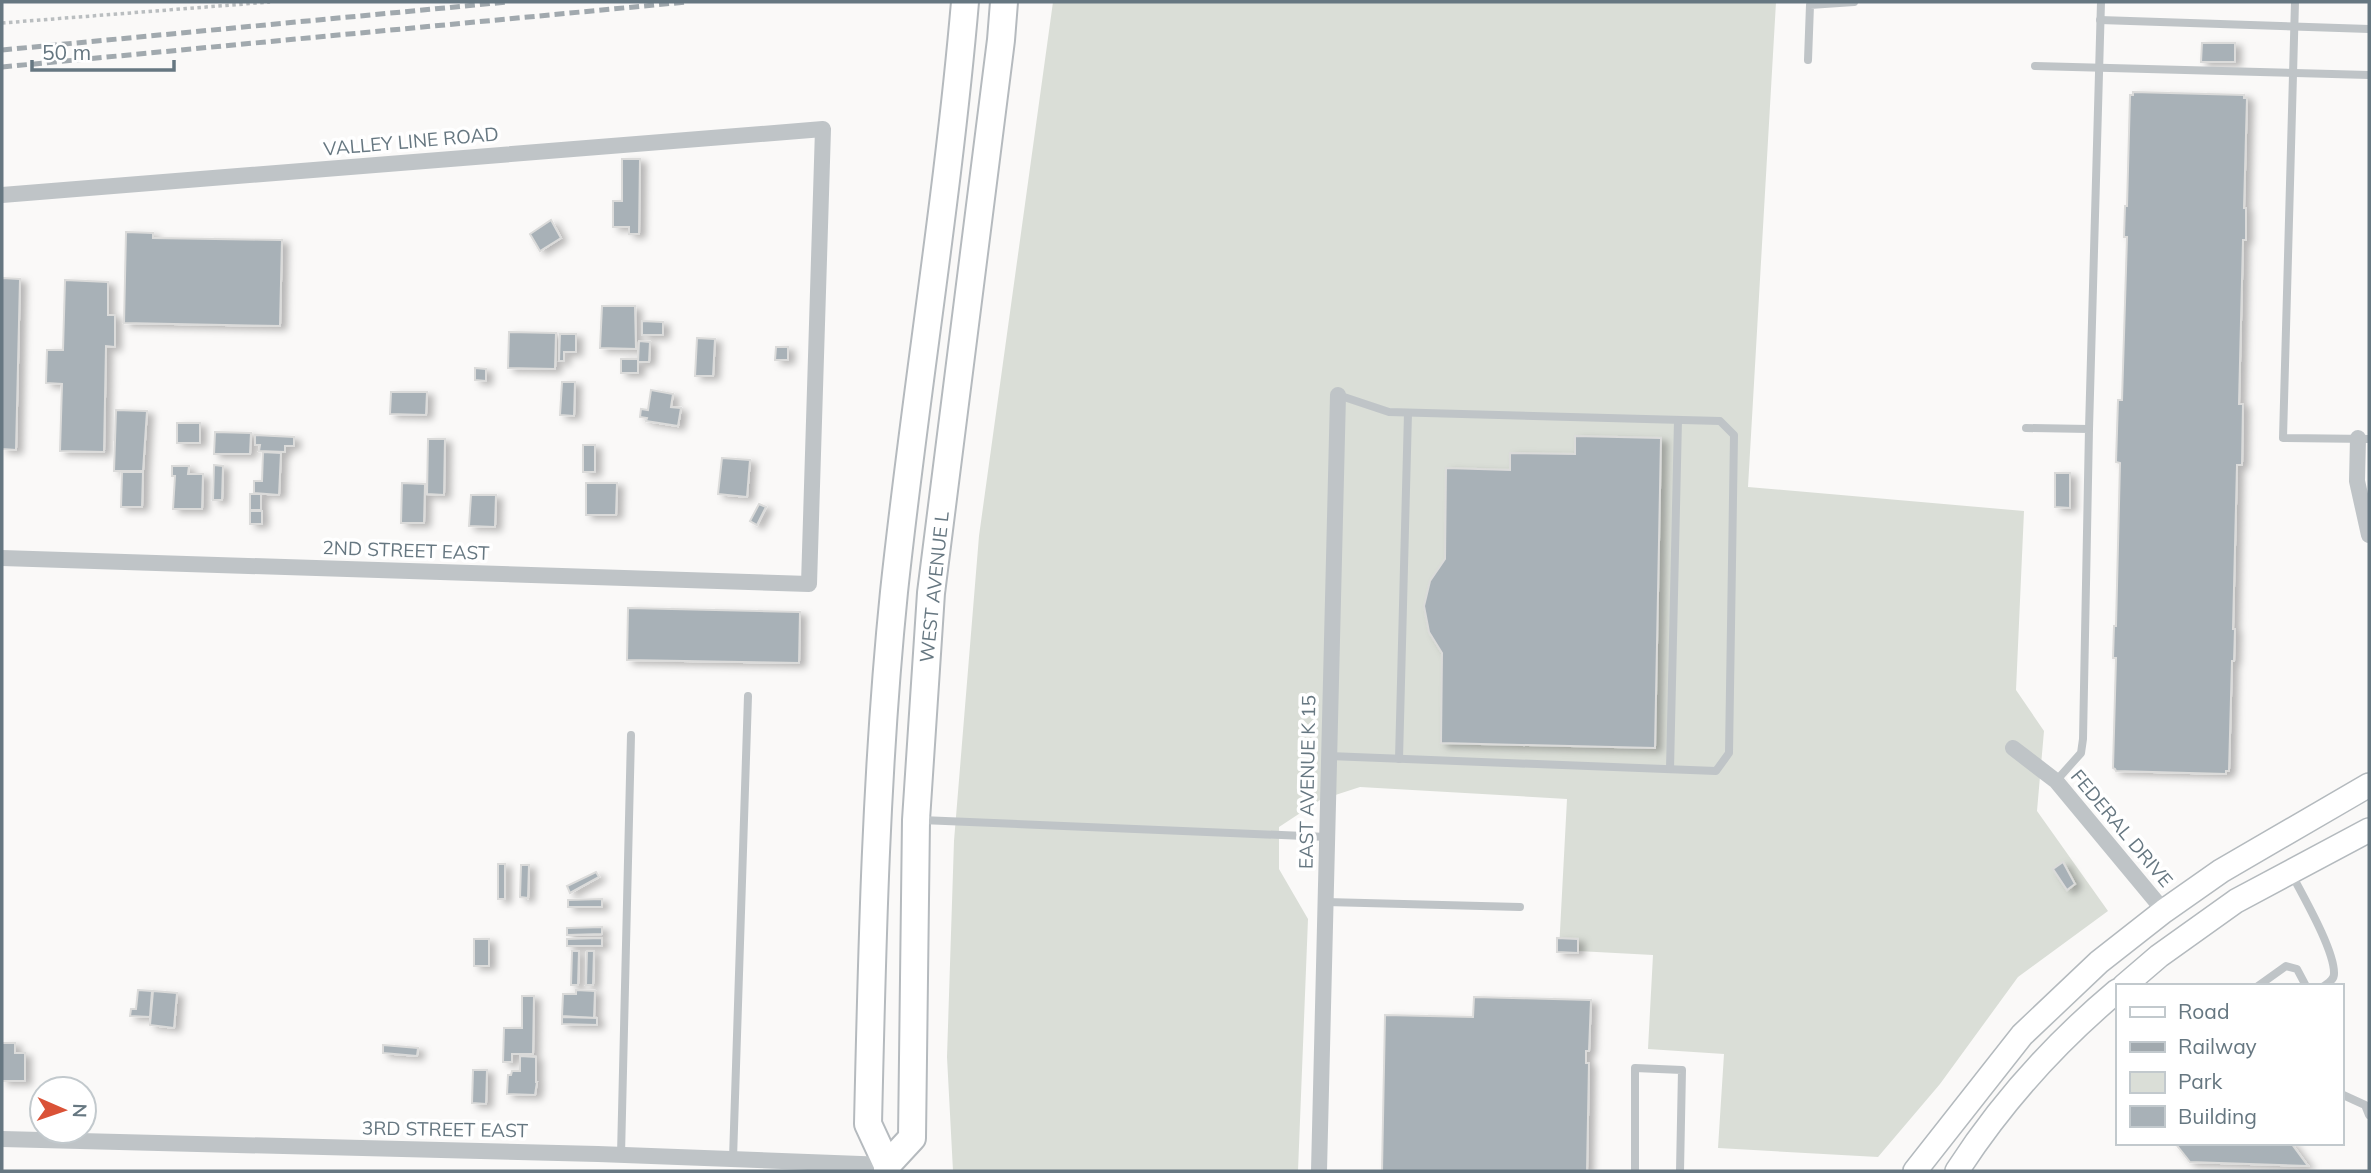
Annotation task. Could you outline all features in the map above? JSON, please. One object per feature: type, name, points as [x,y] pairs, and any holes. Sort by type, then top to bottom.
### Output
[{"type":"main road","name":"WEST AVENUE L","points":[[965,2],[894,593],[876,820],[868,1124],[887,1168],[912,1138],[916,820],[931,593],[1004,2]]},
{"type":"main road","points":[[1915,1171],[2022,1035],[2099,962],[2164,911],[2255,850],[2369,785]]},
{"type":"main road","points":[[2125,984],[2159,956],[2236,901],[2369,830]]},
{"type":"main road","points":[[1957,1171],[2001,1109],[2036,1067],[2116,992]]},
{"type":"street","name":"VALLEY LINE ROAD","points":[[2,195],[823,129],[809,584]]},
{"type":"street","name":"EAST AVENUE K 15","points":[[1319,1171],[1338,395]]},
{"type":"street","points":[[2364,438],[2357,481],[2369,534]]},
{"type":"street","name":"2ND STREET EAST","points":[[2,558],[809,584]]},
{"type":"street","name":"FEDERAL DRIVE","points":[[2013,748],[2056,781],[2164,911]]},
{"type":"street","name":"3RD STREET EAST","points":[[2,1139],[621,1155],[887,1168]]},
{"type":"lane","points":[[1808,60],[1810,5],[1854,2]]},
{"type":"lane","points":[[2056,781],[2081,753],[2083,739],[2101,2]]},
{"type":"lane","points":[[2295,2],[2283,438],[2364,438]]},
{"type":"lane","points":[[2100,20],[2369,29]]},
{"type":"lane","points":[[2035,66],[2369,75]]},
{"type":"lane","points":[[1329,756],[1716,771],[1730,753],[1734,435],[1720,421],[1389,412],[1338,395]]},
{"type":"lane","points":[[1399,759],[1408,413]]},
{"type":"lane","points":[[1670,769],[1678,420]]},
{"type":"lane","points":[[2026,428],[2089,429]]},
{"type":"lane","points":[[733,1159],[748,696]]},
{"type":"lane","points":[[621,1155],[631,735]]},
{"type":"lane","points":[[916,820],[1327,837]]},
{"type":"lane","points":[[2291,872],[2327,944],[2334,974],[2333,979],[2327,984]]},
{"type":"lane","points":[[1325,902],[1520,907]]},
{"type":"lane","points":[[2261,984],[2286,966],[2297,969],[2305,984]]},
{"type":"lane","points":[[1635,1171],[1635,1068],[1682,1070],[1680,1171]]},
{"type":"lane","points":[[2343,1095],[2365,1105],[2369,1115]]},
{"type":"path","points":[[2,23],[270,2]]},
{"type":"green space","points":[[1053,2],[1776,2],[1748,487],[2024,511],[2016,690],[2044,731],[2037,811],[2108,911],[2018,977],[1940,1084],[1878,1157],[1718,1148],[1724,1054],[1648,1049],[1653,955],[1559,950],[1567,799],[1360,787],[1320,800],[1279,827],[1279,869],[1308,919],[1298,1171],[953,1171],[947,1057],[954,841],[979,536]]},
{"type":"building","points":[[2202,43],[2235,43],[2235,62],[2201,62]]},
{"type":"building","points":[[2133,92],[2244,95],[2244,98],[2247,98],[2244,208],[2246,240],[2243,240],[2239,404],[2243,404],[2242,465],[2237,465],[2234,661],[2229,771],[2226,771],[2226,774],[2116,771],[2113,768],[2116,658],[2113,658],[2120,463],[2116,462],[2118,400],[2122,400],[2127,237],[2124,237],[2125,206],[2130,95],[2133,95]]},
{"type":"building","points":[[622,159],[640,159],[639,234],[629,234],[629,227],[613,227],[613,201],[622,201]]},
{"type":"building","points":[[551,220],[561,238],[540,251],[530,234]]},
{"type":"building","points":[[126,232],[153,233],[153,238],[282,240],[280,326],[124,323]]},
{"type":"building","points":[[2,278],[20,279],[16,450],[2,449]]},
{"type":"building","points":[[65,280],[108,282],[108,315],[115,315],[115,347],[106,346],[104,452],[60,451],[62,384],[46,383],[47,350],[63,350]]},
{"type":"building","points":[[602,306],[635,306],[636,349],[600,348]]},
{"type":"building","points":[[642,321],[663,322],[663,335],[642,335]]},
{"type":"building","points":[[509,332],[556,333],[555,369],[508,368]]},
{"type":"building","points":[[560,334],[576,334],[576,352],[564,352],[564,361],[559,361]]},
{"type":"building","points":[[697,338],[715,339],[713,376],[695,376]]},
{"type":"building","points":[[639,341],[650,342],[649,362],[638,362]]},
{"type":"building","points":[[776,347],[788,347],[788,360],[775,360]]},
{"type":"building","points":[[621,359],[638,359],[638,373],[621,373]]},
{"type":"building","points":[[475,368],[486,369],[486,381],[475,380]]},
{"type":"building","points":[[562,382],[575,382],[574,416],[560,415]]},
{"type":"building","points":[[651,390],[673,394],[671,407],[681,408],[678,426],[646,421],[647,418],[640,417],[641,409],[648,410]]},
{"type":"building","points":[[391,392],[427,392],[426,415],[390,414]]},
{"type":"building","points":[[116,410],[147,411],[143,471],[114,471]]},
{"type":"building","points":[[177,423],[200,423],[200,443],[177,443]]},
{"type":"building","points":[[215,432],[251,433],[250,454],[214,454]]},
{"type":"building","points":[[255,435],[294,437],[294,446],[285,446],[285,452],[259,451],[260,445],[255,445]]},
{"type":"building","points":[[1575,436],[1661,438],[1655,748],[1441,743],[1442,653],[1429,632],[1424,606],[1430,581],[1445,559],[1446,468],[1510,470],[1510,453],[1575,454]]},
{"type":"building","points":[[428,439],[445,439],[444,495],[427,494]]},
{"type":"building","points":[[583,445],[595,445],[595,472],[583,472]]},
{"type":"building","points":[[263,452],[281,453],[279,495],[254,493],[254,481],[262,481]]},
{"type":"building","points":[[722,458],[750,460],[747,497],[718,494]]},
{"type":"building","points":[[214,465],[223,466],[222,500],[213,500]]},
{"type":"building","points":[[172,466],[189,466],[188,474],[203,474],[202,509],[173,509],[175,476],[172,476]]},
{"type":"building","points":[[122,472],[143,472],[142,507],[121,507]]},
{"type":"building","points":[[2055,473],[2070,473],[2070,508],[2055,507]]},
{"type":"building","points":[[402,483],[425,484],[424,523],[401,523]]},
{"type":"building","points":[[586,483],[617,483],[616,515],[586,515]]},
{"type":"building","points":[[250,494],[261,494],[261,510],[250,510]]},
{"type":"building","points":[[471,495],[496,495],[495,527],[469,526]]},
{"type":"building","points":[[759,504],[766,507],[757,525],[750,521]]},
{"type":"building","points":[[250,511],[262,511],[262,524],[250,524]]},
{"type":"building","points":[[628,608],[800,612],[799,663],[627,660]]},
{"type":"building","points":[[2063,862],[2075,884],[2067,890],[2053,869]]},
{"type":"building","points":[[498,864],[505,864],[505,899],[498,899]]},
{"type":"building","points":[[521,865],[529,865],[528,898],[520,897]]},
{"type":"building","points":[[596,872],[599,877],[570,893],[567,886]]},
{"type":"building","points":[[602,899],[602,907],[568,907],[568,900]]},
{"type":"building","points":[[602,927],[602,934],[567,935],[567,928]]},
{"type":"building","points":[[602,938],[602,946],[567,946],[567,939]]},
{"type":"building","points":[[1557,938],[1578,939],[1578,953],[1557,952]]},
{"type":"building","points":[[474,939],[489,939],[489,966],[474,966]]},
{"type":"building","points":[[572,951],[579,951],[578,985],[571,985]]},
{"type":"building","points":[[587,951],[594,951],[593,985],[586,985]]},
{"type":"building","points":[[138,990],[152,991],[150,1017],[130,1016],[131,1009],[136,1009]]},
{"type":"building","points":[[576,990],[595,991],[594,1018],[562,1016],[563,994],[576,994]]},
{"type":"building","points":[[153,991],[177,993],[174,1028],[150,1025]]},
{"type":"building","points":[[522,996],[534,996],[533,1054],[512,1054],[512,1062],[503,1062],[504,1028],[522,1028]]},
{"type":"building","points":[[1474,997],[1591,1000],[1589,1051],[1586,1051],[1586,1063],[1589,1063],[1587,1171],[1382,1171],[1385,1015],[1473,1017]]},
{"type":"building","points":[[562,1017],[597,1018],[597,1025],[562,1024]]},
{"type":"building","points":[[2,1043],[15,1043],[15,1053],[25,1053],[25,1081],[2,1081]]},
{"type":"building","points":[[383,1045],[418,1048],[417,1056],[383,1053]]},
{"type":"building","points":[[520,1056],[536,1057],[535,1095],[507,1094],[508,1075],[511,1075],[512,1071],[520,1071]]},
{"type":"building","points":[[473,1070],[487,1070],[486,1104],[472,1103]]},
{"type":"building","points":[[2177,1145],[2292,1145],[2308,1166],[2190,1162]]},
{"type":"railway","points":[[2,50],[507,2]]},
{"type":"railway","points":[[2,67],[686,2]]}]
